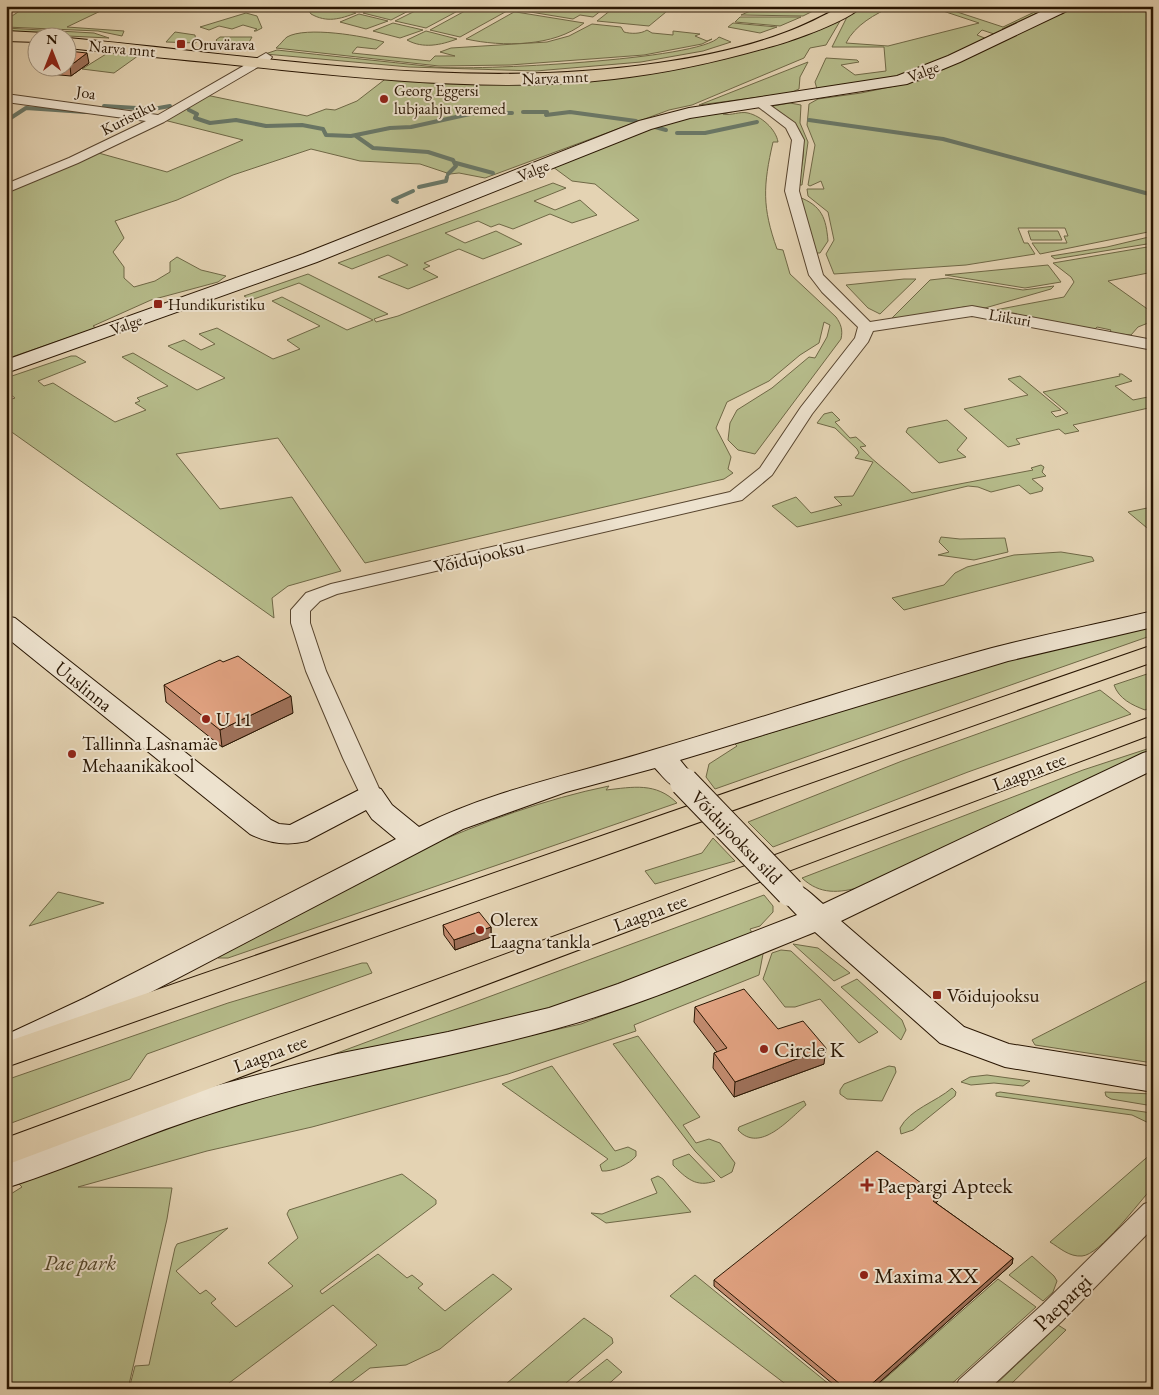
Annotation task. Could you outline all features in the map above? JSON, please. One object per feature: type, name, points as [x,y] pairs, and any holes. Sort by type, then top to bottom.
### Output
[{"type":"main road","name":"Narva mnt","points":[[78,44],[357,67],[459,73],[529,74],[592,71],[653,63],[745,44],[793,28],[838,6]]},
{"type":"main road","name":"Narva mnt","points":[[78,40],[436,76],[510,78],[589,76],[660,68],[741,51],[790,36],[854,6]]},
{"type":"main road","points":[[6,36],[28,37]]},
{"type":"main road","points":[[6,40],[28,41]]},
{"type":"main road","points":[[6,1055],[1153,654]]},
{"type":"main road","name":"Laagna tee","points":[[6,1152],[1153,724]]},
{"type":"street","name":"Valge","points":[[6,367],[336,248],[645,125],[689,113],[879,84],[918,75],[1066,6]]},
{"type":"street","name":"Kuristiku","points":[[6,189],[104,148],[218,88],[262,59]]},
{"type":"street","name":"Joa","points":[[6,98],[160,119]]},
{"type":"street","points":[[760,102],[790,126],[798,140],[792,191],[816,275],[824,286],[858,316],[866,327]]},
{"type":"street","name":"Liikuri","points":[[866,327],[972,311],[1153,345]]},
{"type":"street","name":"Võidujooksu","points":[[416,840],[382,812],[370,795],[342,734],[300,627],[300,610],[308,601],[331,590],[736,496],[756,484],[766,473],[799,421],[862,339],[866,327]]},
{"type":"street","points":[[6,1048],[97,1006],[416,840],[453,822],[499,804],[1001,654],[1153,619]]},
{"type":"street","name":"Uuslinna","points":[[6,624],[266,832],[282,835],[296,834],[370,795]]},
{"type":"street","name":"Võidujooksu sild","points":[[661,757],[818,919]]},
{"type":"street","points":[[6,1174],[211,1100],[337,1066],[448,1044],[554,1018],[630,992],[818,919],[1153,759]]},
{"type":"street","points":[[818,919],[926,1014],[952,1034],[1005,1055],[1153,1080]]},
{"type":"street","name":"Paepargi","points":[[969,1389],[1052,1313],[1153,1211]]},
{"type":"green space","points":[[27,6],[111,6],[67,27],[124,31],[122,36],[98,31],[78,30],[78,28],[6,27],[6,20]]},
{"type":"green space","points":[[316,6],[332,6],[356,13],[328,19],[311,14],[309,11]]},
{"type":"green space","points":[[376,6],[418,6],[391,20],[363,13]]},
{"type":"green space","points":[[425,6],[467,6],[426,28],[395,21]]},
{"type":"green space","points":[[474,6],[516,6],[460,37],[430,30]]},
{"type":"green space","points":[[523,6],[607,6],[593,17],[580,15],[573,19],[518,10]]},
{"type":"green space","points":[[616,6],[672,7],[649,26],[597,21]]},
{"type":"green space","points":[[762,6],[823,6],[803,16],[741,15]]},
{"type":"green space","points":[[865,6],[893,6],[860,25],[846,43],[888,46],[979,23],[937,9],[942,7],[1003,27],[1047,6],[1052,6],[1002,29],[1004,31],[994,34],[982,30],[977,35],[987,39],[932,64],[890,79],[817,89],[815,82],[826,58],[857,60],[859,62],[841,65],[855,75],[886,71],[884,47],[832,47],[847,17]]},
{"type":"green space","points":[[1074,6],[1153,6],[1153,231],[1040,254],[1032,243],[1067,243],[1064,236],[1068,236],[1065,228],[1018,228],[1024,243],[1028,243],[1035,254],[966,265],[834,274],[826,254],[834,240],[828,212],[808,196],[807,189],[824,189],[821,181],[810,186],[808,185],[815,145],[807,125],[809,104],[818,99],[861,93],[919,81],[1053,16],[1062,14]]},
{"type":"green space","points":[[514,12],[584,23],[572,31],[543,41],[511,44],[466,39]]},
{"type":"green space","points":[[246,13],[257,16],[262,28],[254,31],[257,29],[243,25],[232,29],[219,26],[209,30],[200,27]]},
{"type":"green space","points":[[359,14],[388,21],[366,29],[340,22]]},
{"type":"green space","points":[[843,16],[826,45],[810,48],[804,58],[692,105],[669,110],[485,178],[459,173],[450,174],[420,164],[360,161],[311,149],[233,175],[177,200],[115,221],[124,238],[113,252],[124,267],[124,278],[134,287],[155,281],[170,272],[170,262],[177,257],[201,270],[226,276],[218,282],[151,300],[93,326],[96,328],[6,359],[6,189],[95,152],[167,172],[243,140],[160,119],[206,95],[307,116],[326,109],[335,110],[357,101],[388,77],[416,80],[669,69]]},
{"type":"green space","points":[[740,17],[801,17],[780,26],[735,22]]},
{"type":"green space","points":[[393,23],[423,30],[400,38],[373,31]]},
{"type":"green space","points":[[733,23],[777,27],[760,33],[728,27]]},
{"type":"green space","points":[[592,24],[621,27],[624,32],[630,33],[639,33],[647,30],[652,33],[673,35],[673,31],[700,34],[695,36],[707,41],[712,39],[702,44],[644,55],[510,65],[439,66],[276,48],[287,37],[296,34],[307,32],[335,33],[384,42],[376,49],[357,47],[352,53],[430,61],[435,56],[455,56],[440,52],[451,48],[547,42],[569,36]]},
{"type":"green space","points":[[6,28],[28,29],[28,34],[6,33]]},
{"type":"green space","points":[[426,31],[457,39],[432,45],[413,43],[407,40]]},
{"type":"green space","points":[[78,32],[94,33],[109,38],[78,36]]},
{"type":"green space","points":[[175,32],[195,35],[196,43],[166,42]]},
{"type":"green space","points":[[220,37],[252,37],[247,46],[242,49],[222,47],[216,40]]},
{"type":"green space","points":[[719,37],[731,42],[703,51],[641,62],[536,71],[409,67],[265,54],[277,50],[435,67],[492,67],[631,58],[703,45]]},
{"type":"green space","points":[[111,51],[142,53],[114,73],[82,69]]},
{"type":"green space","points":[[808,62],[800,77],[799,89],[790,93],[699,105]]},
{"type":"green space","points":[[790,103],[801,105],[800,123],[808,142],[802,185],[798,185],[804,153],[802,137],[794,124],[780,114],[773,106]]},
{"type":"green space","points":[[747,108],[723,114],[745,113],[758,117],[771,128],[777,137],[778,142],[773,142],[767,171],[766,196],[769,221],[777,249],[783,250],[790,274],[836,317],[842,333],[841,339],[755,454],[738,450],[728,440],[730,423],[737,410],[772,388],[809,357],[815,358],[827,337],[830,325],[824,322],[819,343],[800,355],[769,381],[727,402],[716,428],[731,457],[728,469],[733,473],[724,479],[365,563],[278,438],[176,454],[220,509],[292,497],[341,571],[288,586],[272,598],[274,618],[6,428],[6,401],[15,398],[6,391],[6,378],[71,356],[76,356],[86,362],[38,381],[44,386],[53,383],[115,422],[146,410],[135,403],[140,401],[137,398],[168,386],[122,357],[133,353],[197,390],[225,378],[168,346],[184,340],[201,350],[215,344],[199,334],[217,328],[273,359],[300,349],[287,340],[320,326],[272,301],[282,297],[347,330],[373,320],[299,283],[251,300],[244,296],[308,274],[388,314],[374,319],[376,322],[398,316],[639,220],[595,184],[572,181],[553,167],[671,120]]},
{"type":"green space","points":[[553,183],[566,188],[534,201],[555,210],[580,200],[597,215],[572,223],[550,214],[513,229],[499,224],[491,227],[478,221],[445,233],[465,243],[496,231],[522,244],[483,259],[459,249],[424,263],[430,266],[423,269],[438,277],[408,289],[378,277],[408,265],[388,255],[352,269],[338,263]]},
{"type":"green space","points":[[799,197],[813,204],[824,219],[828,241],[820,253],[815,253]]},
{"type":"green space","points":[[1028,231],[1058,231],[1062,240],[1031,240]]},
{"type":"green space","points":[[1153,236],[1153,243],[1055,259],[1051,256],[1107,247]]},
{"type":"green space","points":[[1153,246],[1153,272],[1108,281],[1153,313],[1153,321],[1138,327],[1131,335],[1109,333],[1111,330],[1097,327],[1094,330],[995,310],[1064,297],[1074,282],[1071,277],[1053,263]]},
{"type":"green space","points":[[1048,265],[1061,282],[1025,288],[945,275]]},
{"type":"green space","points":[[948,278],[1023,290],[1054,286],[1051,289],[985,308],[964,307],[894,320],[892,318],[930,280]]},
{"type":"green space","points":[[916,279],[880,314],[868,308],[846,285]]},
{"type":"green space","points":[[1119,374],[1132,381],[1115,386],[1133,400],[1153,396],[1153,407],[1073,425],[1079,431],[1065,434],[1059,429],[1016,439],[1020,444],[1008,447],[964,409],[1028,395],[1008,379],[1020,376],[1061,410],[1051,412],[1056,417],[1068,413],[1043,392],[1120,376]]},
{"type":"green space","points":[[832,412],[840,420],[835,422],[850,438],[856,437],[866,446],[860,447],[866,453],[912,493],[1033,470],[1031,468],[1041,465],[1044,467],[1042,472],[1046,476],[1032,479],[1043,488],[1042,491],[1030,494],[1019,485],[991,492],[978,487],[968,486],[797,527],[772,506],[796,497],[811,513],[842,505],[834,497],[853,496],[873,462],[855,458],[859,453],[857,449],[835,428],[817,423],[824,414]]},
{"type":"green space","points":[[947,420],[967,438],[957,450],[966,457],[939,463],[906,432],[908,428]]},
{"type":"green space","points":[[1153,508],[1153,533],[1128,512]]},
{"type":"green space","points":[[941,537],[960,539],[1005,538],[1008,552],[974,560],[938,555],[949,552],[939,542]]},
{"type":"green space","points":[[1061,552],[1092,557],[1094,561],[904,610],[892,598],[944,585],[955,573],[967,567],[1014,555]]},
{"type":"green space","points":[[1153,625],[1153,635],[715,789],[706,777],[709,764],[737,746],[735,744],[988,665]]},
{"type":"green space","points":[[1153,672],[1153,706],[1145,710],[1131,704],[1116,690],[1114,685]]},
{"type":"green space","points":[[1100,690],[1131,714],[968,772],[773,847],[748,822],[902,761]]},
{"type":"green space","points":[[1153,747],[1153,752],[861,887],[845,891],[823,890],[809,884],[802,878],[1083,770]]},
{"type":"green space","points":[[609,786],[606,790],[635,787],[652,789],[669,796],[677,803],[228,958],[218,958],[214,953],[446,838],[538,804]]},
{"type":"green space","points":[[713,838],[735,861],[655,884],[645,871],[702,853]]},
{"type":"green space","points":[[58,892],[104,903],[29,926]]},
{"type":"green space","points":[[764,895],[773,906],[773,912],[760,926],[750,929],[752,933],[605,990],[554,1007],[492,1024],[329,1056]]},
{"type":"green space","points":[[793,944],[818,948],[850,973],[834,981]]},
{"type":"green space","points":[[781,950],[791,951],[878,1032],[859,1043],[820,999],[795,1007],[785,1007],[763,979],[772,953]]},
{"type":"green space","name":"Pae park","points":[[763,954],[759,975],[634,1025],[636,1031],[508,1074],[312,1127],[207,1151],[78,1187],[172,1188],[167,1219],[128,1389],[6,1389],[6,1197],[22,1187],[17,1182],[178,1124],[271,1094],[581,1024]]},
{"type":"green space","points":[[367,963],[372,973],[147,1054],[130,1079],[6,1125],[6,1080],[228,1003]]},
{"type":"green space","points":[[1153,978],[1153,1063],[1035,1045],[1032,1040]]},
{"type":"green space","points":[[857,979],[902,1020],[906,1030],[901,1040],[841,987]]},
{"type":"green space","points":[[638,1036],[700,1117],[683,1125],[696,1143],[709,1139],[720,1143],[735,1163],[732,1172],[721,1178],[695,1151],[613,1044]]},
{"type":"green space","points":[[552,1066],[615,1151],[628,1147],[636,1151],[636,1156],[633,1159],[616,1169],[602,1171],[600,1165],[608,1159],[502,1084]]},
{"type":"green space","points":[[889,1066],[895,1067],[896,1072],[882,1101],[847,1099],[840,1094],[844,1084]]},
{"type":"green space","points":[[987,1075],[1030,1081],[1023,1086],[994,1083],[971,1085],[961,1082],[970,1077]]},
{"type":"green space","points":[[952,1088],[956,1092],[955,1096],[913,1130],[901,1134],[900,1128],[904,1121]]},
{"type":"green space","points":[[1105,1092],[1153,1094],[1153,1106],[1111,1099],[1106,1096]]},
{"type":"green space","points":[[996,1093],[1145,1112],[1153,1114],[1153,1125],[1132,1115],[996,1096]]},
{"type":"green space","points":[[804,1101],[806,1105],[774,1132],[765,1136],[756,1138],[747,1136],[738,1130],[739,1127]]},
{"type":"green space","points":[[1153,1152],[1153,1187],[1099,1247],[1090,1253],[1077,1256],[1065,1252],[1050,1242]]},
{"type":"green space","points":[[689,1154],[715,1181],[708,1183],[697,1182],[687,1178],[673,1165],[673,1160]]},
{"type":"green space","points":[[402,1174],[436,1200],[436,1204],[320,1291],[322,1294],[378,1254],[407,1278],[412,1275],[423,1284],[418,1288],[445,1311],[493,1274],[512,1289],[440,1349],[406,1365],[370,1368],[342,1389],[322,1389],[377,1345],[333,1305],[221,1389],[129,1389],[135,1366],[149,1365],[177,1244],[228,1228],[176,1271],[200,1294],[206,1290],[216,1299],[211,1303],[236,1327],[293,1286],[268,1263],[298,1238],[287,1214],[289,1210]]},
{"type":"green space","points":[[658,1176],[663,1179],[691,1212],[606,1223],[591,1213],[602,1214],[657,1193],[651,1179]]},
{"type":"green space","points":[[1032,1256],[1057,1281],[1053,1292],[1043,1301],[1009,1275]]},
{"type":"green space","points":[[695,1275],[835,1389],[792,1389],[670,1296]]},
{"type":"green space","points":[[998,1279],[1036,1307],[946,1389],[883,1389],[884,1387],[880,1383]]},
{"type":"green space","points":[[584,1318],[612,1338],[613,1343],[559,1389],[500,1389]]},
{"type":"green space","points":[[1058,1325],[1066,1330],[1006,1389],[991,1389]]},
{"type":"green space","points":[[607,1359],[622,1372],[603,1389],[569,1389]]},
{"type":"building","points":[[78,52],[87,53],[78,60]]},
{"type":"building","points":[[238,656],[291,696],[220,730],[164,685],[220,660],[223,662]]},
{"type":"building","points":[[479,912],[491,927],[454,940],[443,925]]},
{"type":"building","name":"Circle K","points":[[744,989],[778,1029],[803,1021],[826,1048],[735,1082],[714,1053],[727,1048],[695,1007]]},
{"type":"building","name":"Maxima XX","points":[[877,1151],[939,1196],[933,1201],[1013,1258],[866,1389],[846,1389],[714,1280]]},
{"type":"waterway","points":[[104,106],[153,109],[170,106]]},
{"type":"waterway","points":[[6,121],[26,108],[85,112]]},
{"type":"waterway","points":[[189,110],[197,114],[195,118],[210,123],[236,120],[266,126],[302,125],[323,129],[326,135],[351,136],[390,128],[411,127],[479,112],[512,113]]},
{"type":"waterway","points":[[523,112],[547,112],[546,115],[570,112],[636,121]]},
{"type":"waterway","points":[[809,120],[943,139],[1153,195]]},
{"type":"waterway","points":[[677,133],[705,133],[757,122]]},
{"type":"waterway","points":[[655,127],[666,130]]},
{"type":"waterway","points":[[356,136],[373,148],[428,152],[453,160],[456,166],[448,174]]},
{"type":"waterway","points":[[456,163],[493,173]]},
{"type":"waterway","points":[[419,187],[446,181],[447,177]]},
{"type":"waterway","points":[[397,202],[393,200],[413,191]]},
{"type":"place","name":"Oruvärava","points":[[181,44]]},
{"type":"place","name":"Georg Eggersi lubjaahju varemed","points":[[384,99]]},
{"type":"place","name":"Hundikuristiku","points":[[158,304]]},
{"type":"place","name":"U 11","points":[[206,719]]},
{"type":"place","name":"Tallinna Lasnamäe Mehaanikakool","points":[[72,754]]},
{"type":"place","name":"Olerex Laagna tankla","points":[[480,930]]},
{"type":"place","name":"Võidujooksu","points":[[937,995]]},
{"type":"place","name":"Circle K","points":[[764,1049]]},
{"type":"place","name":"Paepargi Apteek","points":[[867,1185]]},
{"type":"place","name":"Maxima XX","points":[[864,1275]]}]
